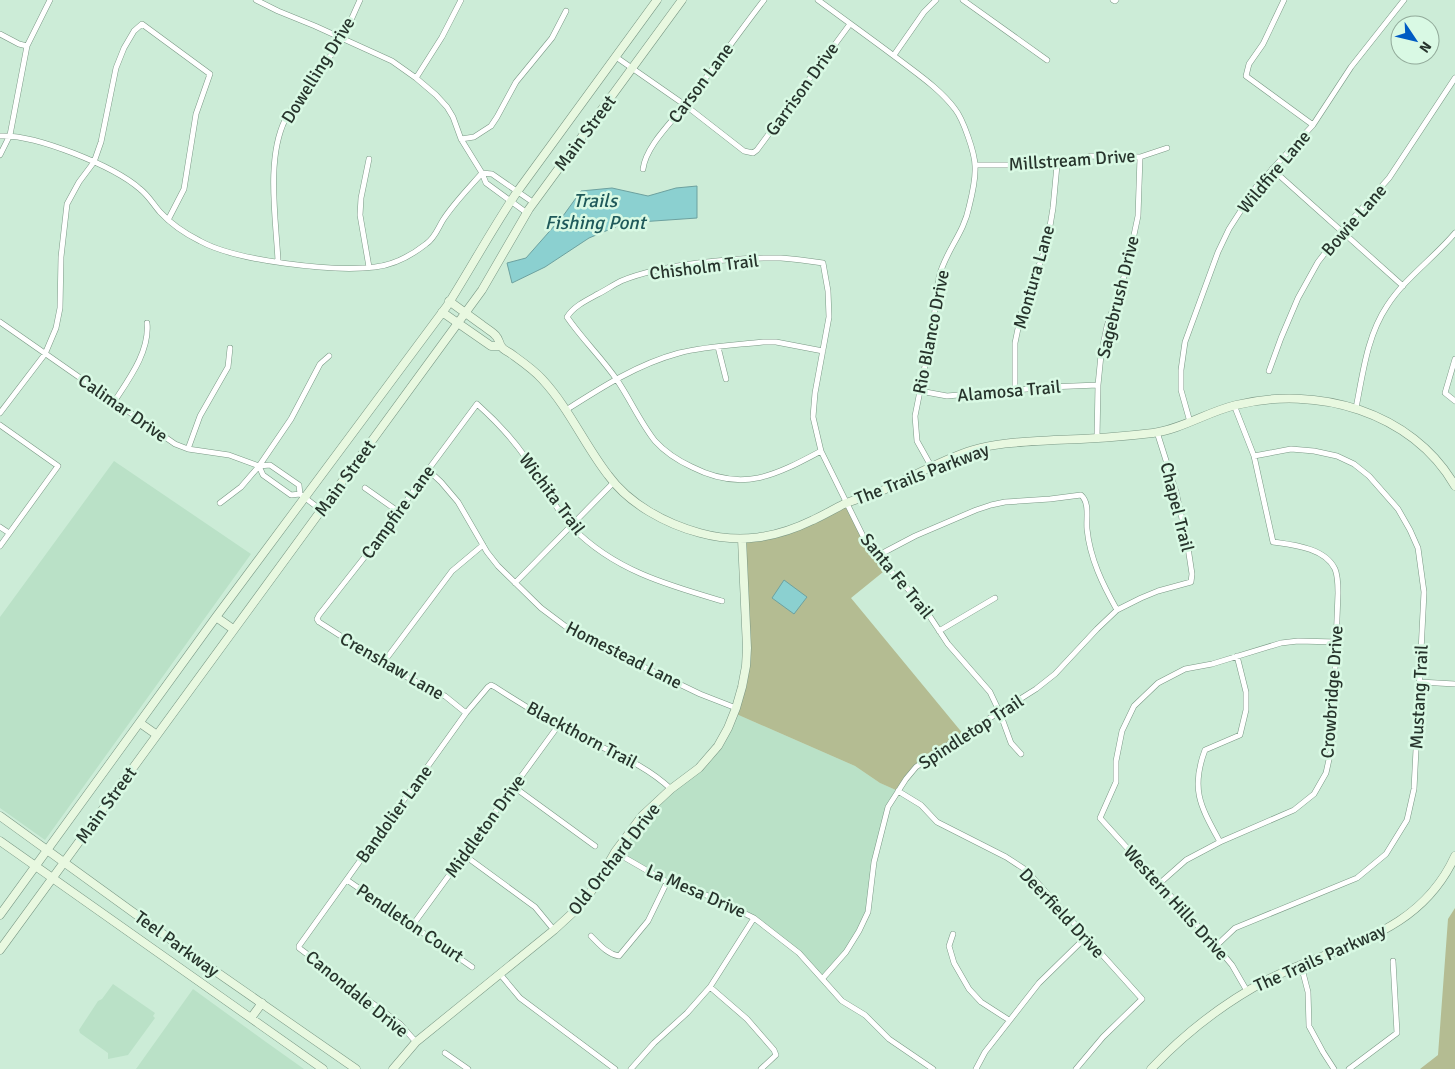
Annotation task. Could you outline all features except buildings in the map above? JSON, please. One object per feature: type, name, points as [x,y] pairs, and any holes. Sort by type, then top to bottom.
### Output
[{"type":"main road","name":"Main Street","points":[[0,914],[140,723],[302,496],[442,312],[517,192],[658,0]]},
{"type":"main road","name":"Main Street","points":[[0,950],[482,290],[527,213],[682,0]]},
{"type":"main road","name":"The Trails Parkway","points":[[449,301],[497,337],[501,346],[541,378],[566,410],[608,476],[631,498],[664,520],[702,534],[751,539],[791,529],[846,503],[887,488],[931,466],[989,446],[1157,432],[1234,405],[1286,397],[1324,401],[1356,408],[1393,426],[1411,437],[1438,462],[1455,486]]},
{"type":"main road","name":"The Trails Parkway","points":[[442,312],[491,346],[501,346]]},
{"type":"main road","name":"Old Orchard Drive","points":[[393,1069],[416,1042],[554,930],[579,907],[596,885],[615,852],[642,816],[671,789],[699,768],[718,746],[736,708],[742,687],[747,648],[742,539]]},
{"type":"main road","points":[[216,617],[233,629]]},
{"type":"main road","points":[[140,723],[157,735]]},
{"type":"main road","name":"Teel Parkway","points":[[0,816],[356,1069]]},
{"type":"main road","name":"Teel Parkway","points":[[0,841],[323,1069]]},
{"type":"main road","name":"The Trails Parkway","points":[[1151,1069],[1195,1028],[1247,991],[1301,965],[1362,942],[1393,925],[1426,898],[1441,879],[1455,856]]},
{"type":"main road","points":[[251,1018],[262,1003]]},
{"type":"street","points":[[0,155],[10,135],[27,46],[50,0]]},
{"type":"street","name":"Dowelling Drive","points":[[278,261],[274,182],[275,160],[280,134],[294,106],[342,38],[360,0]]},
{"type":"street","points":[[416,78],[442,36],[461,0]]},
{"type":"street","name":"Carson Lane","points":[[643,169],[649,151],[764,0]]},
{"type":"street","name":"Rio Blanco Drive","points":[[818,0],[894,55],[940,92],[956,109],[966,130],[975,165],[969,210],[939,277],[933,326],[915,416],[917,441],[931,466]]},
{"type":"street","points":[[894,55],[924,12],[936,0]]},
{"type":"street","points":[[963,0],[1047,60]]},
{"type":"street","points":[[1284,0],[1263,44],[1249,64],[1246,76],[1313,125]]},
{"type":"street","name":"Wildfire Lane","points":[[1190,422],[1181,390],[1181,370],[1185,342],[1218,252],[1229,228],[1256,187],[1298,144],[1313,125],[1351,67],[1404,0]]},
{"type":"street","points":[[259,1],[392,60],[416,78],[447,107],[461,139],[486,183],[527,213]]},
{"type":"street","points":[[461,139],[474,137],[491,126],[512,87],[552,38],[566,11]]},
{"type":"street","points":[[0,413],[45,354],[56,328],[60,308],[62,250],[67,204],[79,182],[94,162],[104,132],[116,68],[134,30],[142,24],[210,74],[196,114],[184,189],[168,220]]},
{"type":"street","name":"Garrison Drive","points":[[685,106],[744,152],[753,153],[850,24]]},
{"type":"street","points":[[0,34],[27,46]]},
{"type":"street","points":[[616,57],[685,106]]},
{"type":"street","name":"Bowie Lane","points":[[1270,371],[1281,338],[1298,298],[1318,262],[1342,231],[1389,178],[1455,78]]},
{"type":"street","points":[[0,136],[10,135],[56,147],[118,174],[139,188],[168,220],[205,244],[250,257],[347,269],[391,263],[428,243],[434,238],[444,219],[482,173]]},
{"type":"street","name":"Millstream Drive","points":[[975,165],[1057,165],[1091,156],[1140,157],[1167,148]]},
{"type":"street","name":"Sagebrush Drive","points":[[1098,438],[1098,385],[1107,326],[1127,268],[1138,216],[1140,157]]},
{"type":"street","points":[[369,159],[360,215],[369,267]]},
{"type":"street","name":"Montura Lane","points":[[1015,390],[1016,343],[1022,314],[1047,244],[1054,208],[1057,165]]},
{"type":"street","points":[[1272,169],[1403,286]]},
{"type":"street","points":[[482,173],[492,174],[534,203]]},
{"type":"street","points":[[1356,408],[1372,336],[1387,306],[1403,286],[1455,233]]},
{"type":"street","name":"Chisholm Trail","points":[[616,379],[567,317],[580,304],[621,281],[659,270],[698,264],[759,259],[782,258],[823,262]]},
{"type":"street","name":"Santa Fe Trail","points":[[823,262],[828,291],[829,317],[815,393],[813,417],[821,451],[865,540],[877,556],[921,603],[948,644],[990,692],[1012,743],[1021,754]]},
{"type":"street","name":"Calimar Drive","points":[[0,322],[170,441],[188,449],[229,456],[259,466],[270,465],[299,485],[302,496]]},
{"type":"street","points":[[114,402],[135,369],[146,336],[146,323]]},
{"type":"street","points":[[566,410],[616,379],[678,353],[763,342],[776,342],[822,351]]},
{"type":"street","points":[[718,347],[726,379]]},
{"type":"street","points":[[188,449],[200,416],[228,367],[230,348]]},
{"type":"street","points":[[220,503],[241,487],[259,466],[291,419],[320,364],[329,356]]},
{"type":"street","points":[[1455,359],[1445,393],[1455,401]]},
{"type":"street","points":[[616,379],[655,441],[674,458],[710,475],[742,480],[764,477],[783,471],[821,451]]},
{"type":"street","name":"Alamosa Trail","points":[[920,391],[947,396],[1098,385]]},
{"type":"street","name":"Campfire Lane","points":[[317,619],[399,512],[477,404]]},
{"type":"street","name":"Wichita Trail","points":[[477,404],[493,419],[525,457],[571,526],[609,558],[635,572],[673,587],[722,601]]},
{"type":"street","points":[[1234,405],[1254,456]]},
{"type":"street","points":[[0,425],[58,466],[0,546]]},
{"type":"street","name":"Chapel Trail","points":[[1157,432],[1176,492],[1192,574],[1191,582]]},
{"type":"street","name":"Mustang Trail","points":[[1216,946],[1235,928],[1357,878],[1386,854],[1407,820],[1414,790],[1424,592],[1418,548],[1410,530],[1398,510],[1369,476],[1354,464],[1337,456],[1291,449],[1254,456]]},
{"type":"street","name":"Crowbridge Drive","points":[[1160,883],[1186,860],[1220,842],[1294,810],[1314,794],[1326,773],[1332,746],[1338,593],[1336,570],[1326,558],[1312,551],[1273,542],[1254,456]]},
{"type":"street","name":"Calimar Drive","points":[[259,466],[263,475],[291,496],[302,496],[321,510]]},
{"type":"street","name":"Homestead Lane","points":[[428,470],[458,502],[483,545],[498,566],[541,608],[559,622],[592,642],[693,691],[736,708]]},
{"type":"street","points":[[515,583],[614,482]]},
{"type":"street","points":[[365,488],[399,512]]},
{"type":"street","points":[[877,556],[915,536],[991,505],[1078,495],[1084,498],[1086,502],[1087,530],[1097,571],[1118,610]]},
{"type":"street","points":[[0,528],[9,534]]},
{"type":"street","points":[[383,663],[452,572],[483,545]]},
{"type":"street","name":"Spindletop Trail","points":[[823,978],[846,952],[860,931],[868,912],[874,862],[888,807],[916,767],[1036,689],[1055,674],[1097,628],[1118,610],[1149,594],[1191,582]]},
{"type":"street","points":[[939,631],[995,598]]},
{"type":"street","name":"Crenshaw Lane","points":[[317,619],[397,672],[445,696],[466,714]]},
{"type":"street","points":[[1220,842],[1203,811],[1198,797],[1197,779],[1205,750],[1240,735],[1246,710],[1246,692],[1237,656],[1281,643],[1298,641],[1336,642]]},
{"type":"street","name":"Western Hills Drive","points":[[1237,656],[1212,664],[1185,669],[1158,684],[1134,706],[1122,731],[1116,761],[1116,782],[1100,818],[1232,964],[1247,991]]},
{"type":"street","points":[[1420,682],[1455,684]]},
{"type":"street","name":"Bandolier Lane","points":[[299,946],[466,714],[491,685]]},
{"type":"street","name":"Blackthorn Trail","points":[[491,685],[558,726],[632,761],[655,775],[671,789]]},
{"type":"street","name":"Middleton Drive","points":[[412,926],[558,726]]},
{"type":"street","points":[[514,787],[596,846]]},
{"type":"street","name":"Deerfield Drive","points":[[898,791],[921,805],[937,822],[1006,857],[1026,870],[1142,999],[1103,1037],[1076,1069]]},
{"type":"street","name":"La Mesa Drive","points":[[615,852],[667,882],[706,895],[754,918],[799,953],[842,1001],[865,1015],[889,1039],[933,1069]]},
{"type":"street","points":[[464,855],[535,907],[554,930]]},
{"type":"street","name":"Pendleton Court","points":[[347,880],[472,967]]},
{"type":"street","points":[[591,936],[602,948],[619,956],[648,921],[667,882]]},
{"type":"street","points":[[631,1069],[710,987],[754,918]]},
{"type":"street","points":[[953,934],[950,946],[954,963],[969,989],[981,1002],[1008,1020]]},
{"type":"street","points":[[976,1069],[985,1052],[1008,1020],[1039,983],[1086,937]]},
{"type":"street","name":"Canondale Drive","points":[[299,946],[299,948],[400,1024],[416,1042]]},
{"type":"street","points":[[1349,1069],[1397,1033],[1393,961]]},
{"type":"street","points":[[1301,965],[1308,992],[1309,1026],[1322,1052],[1334,1069]]},
{"type":"street","points":[[500,974],[520,998],[615,1069]]},
{"type":"street","points":[[710,987],[747,1019],[774,1050],[776,1055],[761,1069]]},
{"type":"street","points":[[445,1053],[468,1069]]},
{"type":"shaded area","points":[[114,461],[251,554],[45,840],[0,808],[0,617]]},
{"type":"shaded area","points":[[846,503],[865,540],[888,568],[851,598],[964,735],[916,767],[898,791],[880,783],[855,766],[734,713],[746,666],[742,539],[775,534]]},
{"type":"shaded area","points":[[734,713],[855,766],[880,783],[898,791],[888,807],[879,838],[868,912],[859,931],[823,978],[799,953],[754,918],[726,903],[667,882],[615,852],[642,816],[718,746]]},
{"type":"shaded area","points":[[1455,908],[1455,1069],[1420,1069],[1438,1055],[1448,919]]},
{"type":"shaded area","points":[[113,984],[155,1013],[153,1016],[155,1018],[128,1055],[108,1059],[108,1053],[80,1033],[79,1030],[98,1001],[102,999]]},
{"type":"shaded area","points":[[193,989],[266,1042],[304,1069],[136,1069]]},
{"type":"water","name":"Trails Fishing Pont","points":[[697,186],[697,218],[625,223],[589,238],[545,267],[512,283],[507,263],[526,258],[563,216],[581,191],[612,188],[648,196],[676,188]]},
{"type":"water","points":[[784,580],[807,597],[794,614],[772,598]]}]
